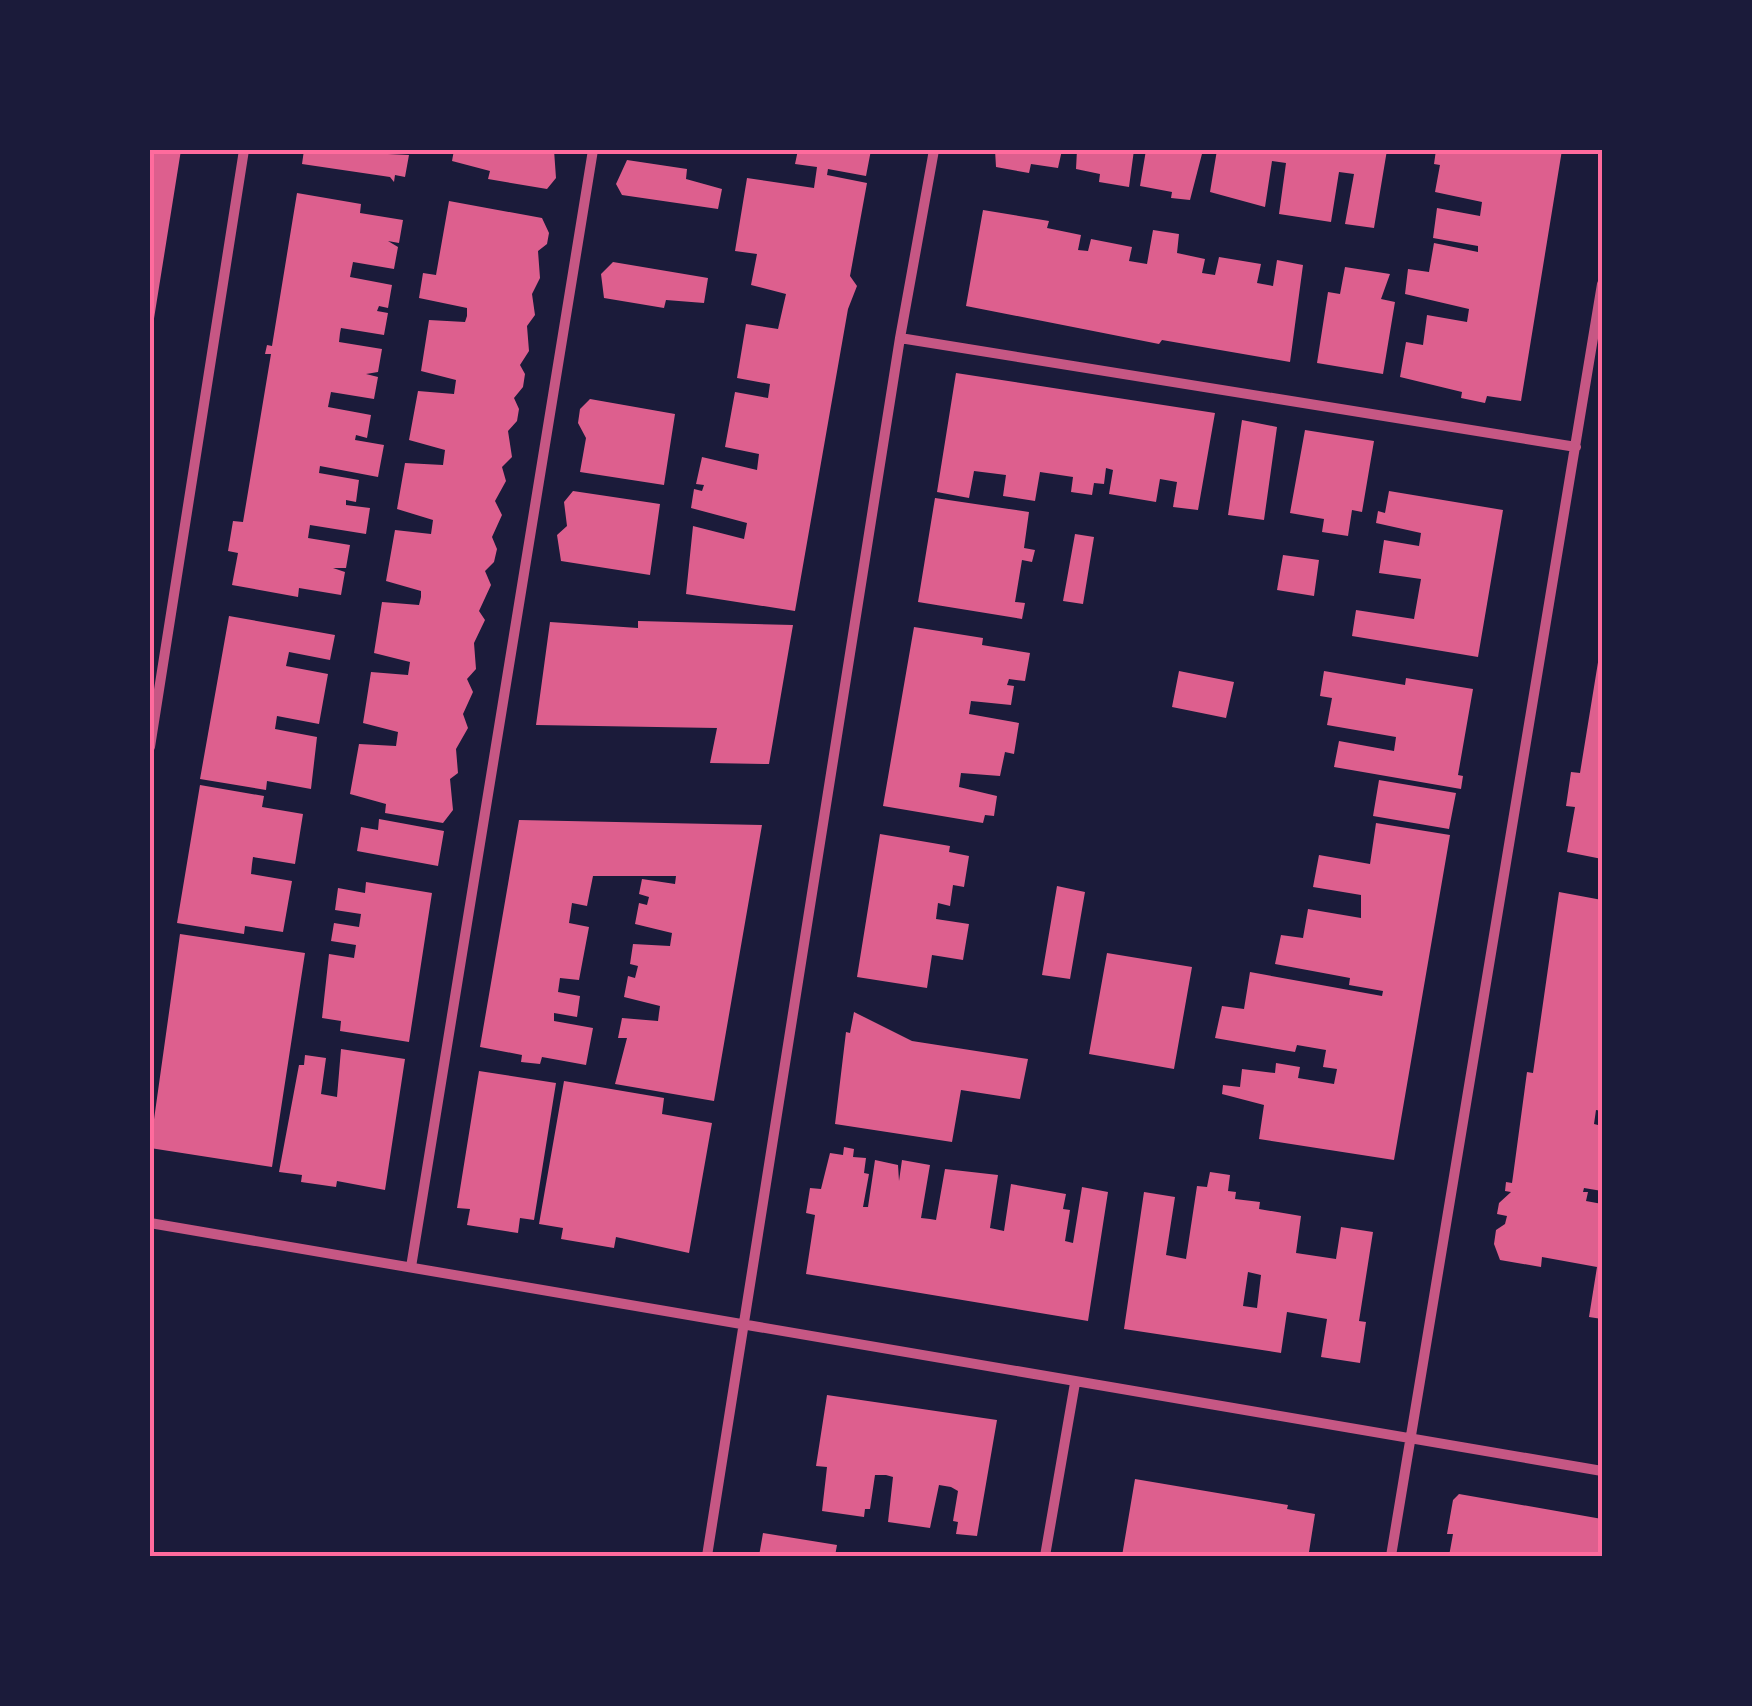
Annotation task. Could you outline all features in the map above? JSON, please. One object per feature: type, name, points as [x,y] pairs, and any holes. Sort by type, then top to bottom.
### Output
[{"type":"street","points":[[150,748],[244,150]]},
{"type":"street","points":[[411,1267],[594,150]]},
{"type":"street","points":[[707,1556],[900,338],[934,150]]},
{"type":"street","points":[[1391,1556],[1602,284]]},
{"type":"street","points":[[900,338],[1576,447]]},
{"type":"street","points":[[150,1224],[1602,1470]]},
{"type":"street","points":[[1046,1556],[1075,1383]]},
{"type":"building","points":[[150,150],[181,150],[152,331],[150,330]]},
{"type":"building","points":[[304,150],[409,155],[405,177],[395,175],[394,182],[390,177],[302,164]]},
{"type":"building","points":[[454,150],[554,150],[556,178],[547,189],[488,179],[490,171],[452,161]]},
{"type":"building","points":[[798,150],[871,150],[866,176],[828,169],[827,175],[867,183],[850,276],[857,286],[848,309],[795,611],[686,594],[693,526],[744,539],[747,523],[691,508],[694,489],[702,491],[704,485],[696,484],[702,457],[757,470],[759,454],[725,447],[735,392],[768,398],[770,384],[737,378],[746,324],[778,329],[786,294],[751,285],[757,254],[735,251],[747,178],[814,188],[817,167],[795,164]]},
{"type":"building","points":[[995,150],[1062,150],[1058,168],[1031,164],[1029,173],[996,167]]},
{"type":"building","points":[[1077,150],[1134,150],[1129,187],[1099,182],[1100,174],[1076,169]]},
{"type":"building","points":[[1146,150],[1203,150],[1190,200],[1171,198],[1172,192],[1140,186]]},
{"type":"building","points":[[1217,150],[1387,150],[1374,228],[1345,224],[1354,174],[1339,172],[1331,222],[1279,214],[1286,163],[1272,161],[1265,207],[1210,192]]},
{"type":"building","points":[[1436,150],[1562,150],[1521,401],[1487,396],[1485,403],[1461,398],[1462,392],[1400,377],[1406,342],[1423,345],[1427,315],[1467,322],[1469,309],[1405,294],[1408,269],[1429,272],[1434,243],[1478,252],[1478,246],[1433,238],[1437,208],[1480,216],[1482,202],[1435,192],[1440,165],[1434,164]]},
{"type":"building","points":[[627,160],[687,169],[686,179],[722,189],[718,209],[622,195],[616,184]]},
{"type":"building","points":[[297,193],[361,204],[360,213],[403,220],[399,243],[388,241],[398,247],[394,269],[353,262],[350,277],[392,285],[388,308],[379,306],[377,311],[388,313],[384,335],[341,328],[340,333],[339,342],[382,349],[378,372],[366,374],[378,377],[374,399],[331,392],[328,407],[371,415],[367,438],[356,435],[355,440],[384,445],[378,477],[320,466],[319,473],[359,480],[356,502],[346,500],[346,505],[370,508],[366,534],[310,525],[308,538],[350,545],[346,568],[333,568],[345,572],[341,595],[299,588],[298,597],[232,585],[238,553],[228,551],[233,521],[243,522],[271,354],[265,354],[267,345],[272,346]]},
{"type":"building","points":[[449,201],[542,218],[549,233],[547,244],[538,251],[540,278],[532,294],[535,315],[527,326],[529,351],[520,365],[525,374],[523,387],[514,398],[519,409],[517,421],[508,431],[512,457],[502,467],[506,481],[495,501],[502,515],[492,537],[497,549],[494,562],[485,571],[491,585],[479,611],[485,620],[474,643],[476,669],[467,679],[473,692],[463,714],[468,728],[456,749],[458,773],[450,779],[453,810],[443,823],[385,813],[386,804],[350,794],[359,744],[396,746],[398,732],[363,723],[371,672],[408,675],[410,662],[374,653],[382,602],[419,605],[421,597],[421,591],[386,581],[395,530],[431,534],[433,520],[397,509],[405,463],[443,465],[445,450],[409,440],[418,391],[454,394],[456,380],[421,371],[429,320],[465,322],[467,308],[419,298],[423,273],[436,275]]},
{"type":"building","points":[[983,210],[1049,221],[1047,228],[1081,235],[1078,250],[1088,251],[1091,239],[1132,247],[1129,261],[1147,264],[1153,230],[1179,234],[1177,253],[1205,259],[1202,273],[1215,275],[1219,257],[1261,264],[1257,283],[1273,286],[1277,260],[1303,265],[1290,362],[1162,340],[1159,344],[966,306]]},
{"type":"building","points":[[613,262],[708,278],[704,303],[666,300],[664,308],[604,298],[601,274]]},
{"type":"building","points":[[1345,267],[1390,274],[1381,299],[1395,302],[1383,374],[1317,363],[1328,292],[1340,294]]},
{"type":"building","points":[[956,373],[1215,413],[1198,510],[1173,507],[1177,482],[1160,479],[1156,502],[1109,494],[1113,470],[1106,468],[1104,484],[1094,483],[1092,495],[1071,492],[1073,477],[1040,472],[1035,501],[1003,496],[1006,475],[974,471],[969,498],[937,492]]},
{"type":"building","points":[[590,399],[675,414],[664,485],[580,472],[586,438],[578,423],[580,409]]},
{"type":"building","points":[[1242,420],[1277,427],[1264,520],[1228,515]]},
{"type":"building","points":[[1305,430],[1374,441],[1362,512],[1352,510],[1348,536],[1322,532],[1324,519],[1290,513]]},
{"type":"building","points":[[573,491],[660,504],[650,575],[561,561],[557,535],[567,526],[564,502]]},
{"type":"building","points":[[1389,491],[1503,510],[1478,657],[1352,636],[1356,610],[1414,619],[1421,579],[1379,573],[1384,540],[1419,546],[1421,533],[1376,523],[1378,511],[1385,513]]},
{"type":"building","points":[[935,498],[1029,512],[1024,548],[1035,550],[1032,562],[1022,560],[1015,602],[1025,603],[1022,619],[918,602]]},
{"type":"building","points":[[1075,534],[1094,537],[1083,604],[1063,601]]},
{"type":"building","points":[[1283,555],[1319,560],[1314,596],[1277,590]]},
{"type":"building","points":[[229,616],[335,635],[330,660],[289,652],[286,666],[328,674],[319,724],[277,716],[275,729],[317,737],[311,789],[267,781],[266,790],[200,779]]},
{"type":"building","points":[[638,621],[793,625],[769,764],[710,763],[717,728],[536,725],[550,622],[638,628]]},
{"type":"building","points":[[914,627],[983,638],[982,645],[1030,653],[1025,681],[1009,679],[1007,685],[1014,686],[1011,705],[971,701],[969,714],[1019,723],[1014,754],[1005,752],[1000,776],[961,773],[959,787],[997,796],[994,816],[985,815],[983,823],[883,806]]},
{"type":"building","points":[[1600,650],[1602,859],[1567,852],[1575,807],[1566,806],[1571,772],[1580,773]]},
{"type":"building","points":[[1179,671],[1234,682],[1226,718],[1172,707]]},
{"type":"building","points":[[1324,671],[1405,685],[1406,678],[1473,689],[1458,775],[1463,776],[1461,789],[1334,767],[1339,741],[1394,751],[1396,737],[1327,725],[1332,698],[1320,696]]},
{"type":"building","points":[[1379,780],[1456,793],[1449,829],[1373,816]]},
{"type":"building","points":[[200,785],[264,796],[262,807],[303,814],[295,864],[253,857],[251,874],[292,881],[283,932],[245,926],[244,934],[177,923]]},
{"type":"building","points":[[379,819],[444,831],[438,866],[357,851],[361,827],[378,830]]},
{"type":"building","points":[[519,820],[762,825],[714,1101],[615,1084],[627,1038],[618,1038],[622,1018],[658,1021],[660,1006],[624,997],[628,976],[635,978],[638,966],[630,964],[633,944],[670,946],[672,933],[635,924],[639,903],[647,905],[649,897],[639,894],[642,879],[675,884],[676,876],[593,876],[587,906],[572,903],[569,923],[589,927],[579,980],[560,978],[558,992],[580,996],[577,1017],[554,1013],[554,1021],[593,1028],[586,1065],[542,1057],[540,1064],[521,1062],[522,1055],[480,1047]]},
{"type":"building","points":[[1376,823],[1450,835],[1394,1160],[1259,1139],[1264,1105],[1222,1094],[1223,1085],[1240,1087],[1242,1069],[1275,1073],[1276,1063],[1300,1067],[1298,1078],[1334,1084],[1337,1069],[1323,1067],[1326,1050],[1297,1045],[1295,1052],[1215,1038],[1222,1006],[1244,1009],[1250,972],[1382,996],[1383,991],[1349,985],[1350,978],[1275,964],[1281,935],[1303,938],[1308,909],[1361,918],[1361,895],[1313,887],[1319,855],[1370,864]]},
{"type":"building","points":[[880,834],[950,846],[949,852],[969,856],[964,887],[953,885],[950,906],[938,903],[936,919],[969,924],[963,960],[932,955],[927,988],[857,977]]},
{"type":"building","points":[[366,882],[432,893],[409,1042],[340,1031],[341,1021],[322,1018],[329,954],[354,958],[356,945],[331,941],[334,923],[359,927],[361,914],[335,910],[338,888],[365,893]]},
{"type":"building","points":[[1057,886],[1085,892],[1070,979],[1042,975]]},
{"type":"building","points":[[1559,892],[1602,900],[1602,1111],[1596,1110],[1594,1124],[1602,1126],[1602,1191],[1584,1188],[1583,1192],[1588,1192],[1586,1201],[1602,1204],[1602,1319],[1589,1317],[1597,1267],[1542,1257],[1541,1267],[1500,1260],[1494,1244],[1496,1230],[1505,1224],[1507,1216],[1497,1214],[1499,1203],[1511,1192],[1505,1191],[1506,1182],[1512,1183],[1527,1072],[1533,1073]]},
{"type":"building","points":[[180,934],[305,953],[272,1167],[150,1148]]},
{"type":"building","points":[[1107,953],[1192,967],[1174,1069],[1089,1054]]},
{"type":"building","points":[[854,1012],[912,1041],[1028,1059],[1020,1099],[961,1090],[952,1142],[835,1124],[846,1032],[850,1033]]},
{"type":"building","points":[[341,1049],[405,1059],[385,1190],[337,1181],[336,1187],[301,1182],[302,1175],[279,1172],[299,1065],[304,1065],[305,1055],[326,1058],[321,1094],[337,1097]]},
{"type":"building","points":[[479,1071],[556,1083],[534,1220],[520,1218],[518,1233],[467,1225],[470,1209],[457,1208]]},
{"type":"building","points":[[564,1081],[664,1098],[662,1114],[712,1123],[689,1253],[616,1237],[614,1248],[561,1239],[563,1228],[539,1224]]},
{"type":"building","points":[[844,1147],[854,1149],[853,1157],[866,1158],[864,1173],[869,1174],[863,1207],[868,1207],[875,1160],[898,1165],[899,1181],[902,1160],[930,1165],[921,1218],[936,1220],[945,1169],[998,1175],[990,1228],[1004,1231],[1011,1184],[1066,1194],[1063,1209],[1070,1210],[1065,1241],[1073,1243],[1082,1187],[1108,1192],[1088,1321],[806,1274],[815,1215],[806,1213],[810,1188],[821,1189],[830,1153],[843,1155]]},
{"type":"building","points":[[1210,1172],[1230,1175],[1228,1191],[1236,1192],[1235,1199],[1260,1202],[1259,1209],[1301,1216],[1296,1253],[1336,1259],[1341,1227],[1373,1232],[1359,1321],[1366,1322],[1360,1363],[1321,1357],[1327,1319],[1287,1312],[1281,1353],[1124,1329],[1144,1192],[1175,1197],[1166,1255],[1186,1259],[1197,1186],[1207,1187]],"holes":[[[1248,1272],[1261,1275],[1257,1308],[1243,1306]]]},
{"type":"building","points":[[827,1395],[997,1420],[977,1536],[956,1534],[958,1522],[953,1521],[958,1491],[939,1485],[930,1528],[888,1522],[893,1477],[886,1475],[875,1475],[870,1509],[865,1509],[864,1517],[822,1511],[827,1467],[816,1466]]},
{"type":"building","points":[[1135,1479],[1288,1505],[1287,1509],[1315,1514],[1309,1552],[1318,1556],[1122,1556]]},
{"type":"building","points":[[1459,1494],[1602,1519],[1602,1556],[1449,1556],[1453,1534],[1447,1534],[1453,1500]]},
{"type":"building","points":[[763,1533],[837,1545],[835,1556],[759,1556]]}]
